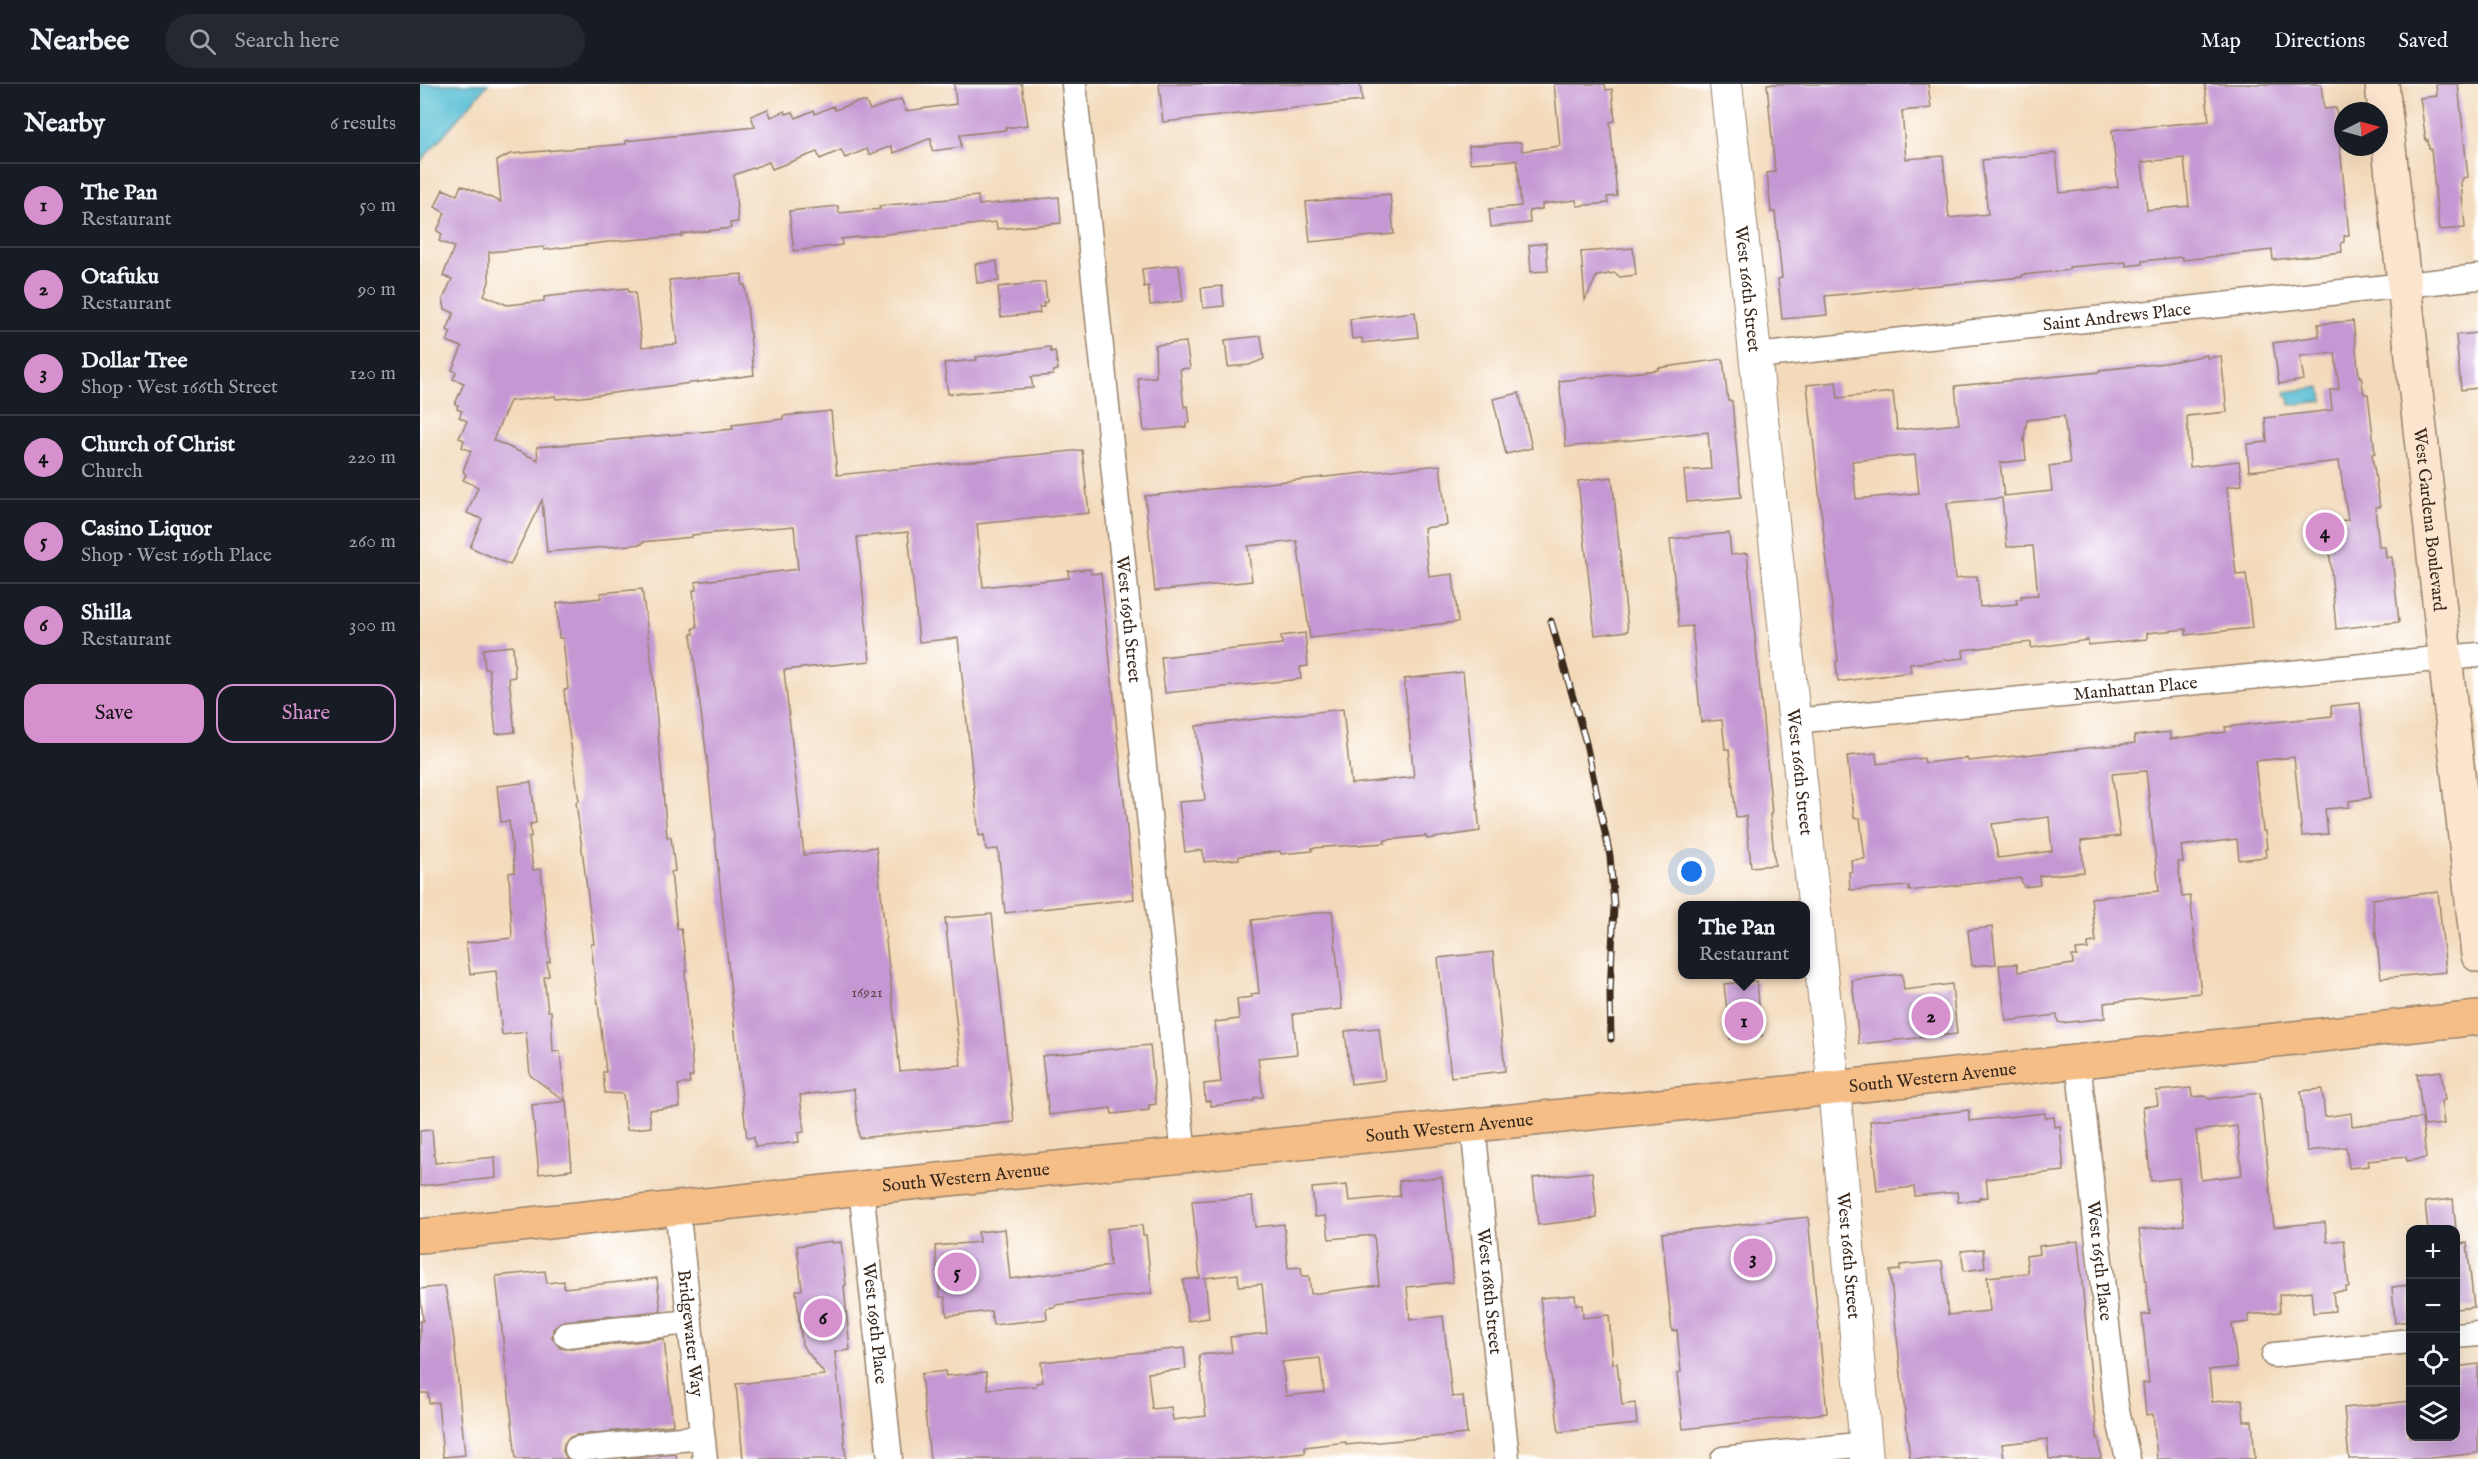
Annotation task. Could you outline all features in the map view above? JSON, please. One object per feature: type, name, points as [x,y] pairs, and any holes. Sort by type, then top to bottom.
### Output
[{"type":"main road","name":"West Gardena Boulevard","points":[[2382,84],[2478,955]]},
{"type":"main road","name":"South Western Avenue","points":[[420,1236],[2478,1018]]},
{"type":"street","name":"West 169th Street","points":[[1074,84],[1184,1156]]},
{"type":"street","name":"West 166th Street","points":[[1726,84],[1834,1088],[1867,1452]]},
{"type":"street","name":"Saint Andrews Place","points":[[1756,356],[2478,277]]},
{"type":"street","name":"Manhattan Place","points":[[1793,721],[2478,655]]},
{"type":"street","name":"West 165th Place","points":[[2078,1060],[2116,1406],[2128,1459]]},
{"type":"street","name":"West 168th Street","points":[[1473,1126],[1507,1459]]},
{"type":"street","name":"West 169th Place","points":[[861,1188],[890,1459]]},
{"type":"street","name":"Bridgewater Way","points":[[677,1208],[704,1448]]},
{"type":"street","points":[[566,1335],[690,1322]]},
{"type":"street","points":[[2460,1336],[2478,1334]]},
{"type":"street","points":[[2274,1355],[2406,1341]]},
{"type":"street","points":[[577,1449],[704,1448]]},
{"type":"street","points":[[1722,1459],[1867,1452]]},
{"type":"water","points":[[420,84],[488,84],[420,162]]},
{"type":"water","points":[[2321,387],[2323,401],[2290,405],[2285,392]]},
{"type":"building","points":[[954,84],[1022,84],[1028,125],[960,135],[961,147],[932,151],[931,138],[894,153],[891,146],[869,155],[867,149],[845,158],[841,150],[820,159],[817,152],[772,169],[769,162],[734,175],[738,222],[730,223],[731,228],[682,234],[682,236],[544,250],[544,247],[489,252],[489,282],[484,295],[507,305],[544,301],[544,297],[578,293],[628,288],[629,292],[635,292],[642,347],[677,344],[669,280],[742,274],[742,285],[745,285],[754,375],[582,397],[556,399],[555,396],[510,401],[493,440],[538,460],[537,447],[733,429],[732,425],[831,411],[837,475],[1082,450],[1089,513],[977,524],[983,587],[1069,578],[1068,571],[1090,569],[1091,574],[1101,573],[1134,899],[1005,913],[998,849],[986,850],[984,835],[979,836],[958,638],[919,642],[908,532],[857,537],[870,661],[784,670],[804,855],[876,847],[900,1071],[961,1065],[945,918],[992,914],[1014,1122],[859,1138],[854,1089],[800,1095],[804,1132],[798,1133],[799,1142],[755,1147],[754,1137],[747,1138],[740,1081],[707,759],[691,634],[694,634],[693,628],[697,627],[693,590],[696,590],[695,582],[798,569],[794,526],[692,535],[692,537],[642,542],[642,544],[547,552],[542,500],[510,565],[470,547],[482,519],[467,513],[478,487],[463,480],[466,475],[463,471],[471,451],[462,447],[464,440],[459,438],[467,421],[459,417],[462,411],[457,409],[458,405],[455,404],[464,383],[453,379],[456,372],[452,370],[462,347],[447,341],[451,332],[447,330],[454,313],[445,309],[443,299],[452,279],[443,276],[454,247],[439,241],[442,234],[437,231],[445,213],[435,207],[443,189],[457,195],[461,185],[501,202],[497,161],[510,154],[626,144],[626,141],[755,127],[751,116],[768,109],[771,117],[785,111],[786,114],[793,112],[796,118],[814,110],[815,114],[833,106],[835,110],[857,102],[866,102],[870,110],[901,99],[906,111],[956,104]]},
{"type":"building","points":[[1159,84],[1360,84],[1362,101],[1163,122]]},
{"type":"building","points":[[1554,84],[1605,84],[1606,90],[1612,89],[1615,121],[1610,122],[1617,196],[1607,197],[1608,203],[1577,206],[1576,200],[1542,204],[1542,209],[1529,211],[1530,223],[1491,227],[1489,209],[1521,206],[1517,160],[1470,163],[1469,146],[1521,142],[1522,151],[1560,146]]},
{"type":"building","points":[[1767,84],[1928,84],[1931,108],[1902,111],[1906,159],[1943,156],[1949,218],[1988,214],[1982,160],[2056,153],[2060,193],[2118,187],[2112,130],[2209,121],[2205,84],[2321,84],[2324,109],[2334,108],[2334,156],[2341,156],[2349,235],[2344,236],[2344,242],[2341,243],[2342,252],[2273,260],[2272,250],[2183,260],[2182,257],[2142,261],[2142,264],[2126,266],[2126,262],[2069,267],[2069,270],[2022,275],[2022,277],[1825,296],[1827,315],[1782,319],[1778,279],[1782,278],[1775,212],[1771,212],[1767,173],[1775,172]],"holes":[[[2184,158],[2189,206],[2147,210],[2142,162]]]},
{"type":"building","points":[[2436,84],[2458,84],[2468,177],[2463,178],[2461,183],[2465,228],[2439,230],[2431,149],[2429,149],[2428,140],[2426,141],[2420,98],[2437,96]]},
{"type":"building","points":[[1390,194],[1394,234],[1310,242],[1306,202]]},
{"type":"building","points":[[978,196],[979,205],[1059,197],[1061,223],[997,229],[996,222],[841,239],[842,245],[794,251],[789,211],[838,206],[839,213],[880,209],[879,206]]},
{"type":"building","points":[[1546,243],[1548,271],[1531,272],[1529,245]]},
{"type":"building","points":[[1633,248],[1636,275],[1620,277],[1615,273],[1597,276],[1585,300],[1581,252]]},
{"type":"building","points":[[997,261],[999,281],[977,283],[975,264]]},
{"type":"building","points":[[1179,265],[1183,301],[1150,305],[1148,286],[1144,287],[1142,269]]},
{"type":"building","points":[[1045,282],[1047,302],[1043,303],[1044,307],[1039,307],[1040,313],[1001,317],[998,287]]},
{"type":"building","points":[[1222,286],[1224,306],[1203,308],[1201,288]]},
{"type":"building","points":[[1415,312],[1418,337],[1362,343],[1362,338],[1352,339],[1350,319]]},
{"type":"building","points":[[2353,321],[2359,377],[2361,376],[2364,394],[2368,394],[2375,453],[2372,454],[2380,507],[2375,507],[2379,547],[2385,547],[2386,558],[2392,557],[2399,622],[2336,629],[2327,522],[2348,520],[2339,461],[2249,471],[2247,444],[2267,442],[2265,418],[2332,410],[2330,390],[2339,389],[2335,353],[2300,356],[2304,380],[2279,384],[2273,343],[2319,336],[2318,324]]},
{"type":"building","points":[[2478,333],[2478,388],[2461,390],[2456,335]]},
{"type":"building","points":[[1261,336],[1264,359],[1249,365],[1228,367],[1225,340]]},
{"type":"building","points":[[1186,342],[1190,368],[1180,369],[1184,407],[1188,406],[1190,423],[1186,423],[1186,427],[1144,431],[1138,378],[1156,377],[1155,345]]},
{"type":"building","points":[[1050,347],[1051,352],[1055,351],[1058,370],[1053,371],[1053,375],[1031,377],[1033,388],[948,394],[944,363],[977,360],[976,357]]},
{"type":"building","points":[[2207,355],[2207,358],[2221,356],[2227,412],[2187,416],[2190,467],[2239,461],[2242,485],[2227,487],[2236,575],[2246,574],[2252,628],[2186,635],[2186,629],[2147,633],[2147,639],[2088,645],[2088,640],[2031,648],[2031,642],[1963,650],[1964,658],[1910,664],[1911,672],[1838,682],[1836,662],[1838,661],[1807,385],[1836,382],[1838,398],[1893,392],[1897,430],[1959,424],[1955,386],[2100,372],[2099,370],[2165,363]],"holes":[[[2064,416],[2070,463],[2049,466],[2052,491],[2004,496],[2000,463],[2026,460],[2024,439],[2027,420]],[[1915,455],[1919,493],[1856,499],[1852,461]],[[2002,498],[2007,547],[2033,546],[2038,595],[2021,596],[2022,599],[2016,599],[2017,604],[1980,607],[1977,576],[1955,579],[1947,503]]]},
{"type":"building","points":[[1723,359],[1728,401],[1732,401],[1741,497],[1687,502],[1684,471],[1711,469],[1708,432],[1566,447],[1559,381],[1658,370],[1658,368]]},
{"type":"building","points":[[1519,393],[1532,448],[1506,454],[1493,399]]},
{"type":"building","points":[[1440,465],[1447,525],[1424,528],[1429,577],[1453,574],[1458,622],[1310,638],[1297,541],[1248,546],[1252,581],[1155,591],[1145,496]]},
{"type":"building","points":[[1612,477],[1628,631],[1595,635],[1578,481]]},
{"type":"building","points":[[1729,533],[1731,555],[1747,553],[1775,865],[1751,867],[1746,816],[1736,817],[1729,749],[1725,749],[1722,720],[1701,722],[1692,626],[1679,627],[1670,539]]},
{"type":"building","points":[[642,589],[653,673],[667,837],[671,837],[675,871],[671,872],[677,929],[681,928],[687,971],[685,972],[693,1076],[689,1077],[690,1083],[678,1085],[680,1107],[649,1110],[651,1127],[627,1130],[623,1094],[605,1093],[603,1072],[606,1072],[591,944],[594,944],[576,802],[579,801],[566,711],[564,690],[568,689],[563,638],[559,638],[557,603],[601,598],[600,593]]},
{"type":"building","points":[[1305,633],[1308,666],[1300,667],[1301,679],[1165,693],[1161,657],[1282,644],[1281,636]]},
{"type":"building","points":[[513,646],[515,677],[509,678],[515,732],[496,734],[489,669],[485,669],[483,649]]},
{"type":"building","points":[[1463,672],[1480,831],[1427,839],[1426,836],[1385,840],[1385,843],[1312,848],[1312,851],[1281,854],[1280,851],[1239,856],[1239,859],[1204,862],[1203,850],[1185,852],[1179,802],[1205,800],[1196,726],[1343,709],[1351,784],[1414,777],[1404,679]]},
{"type":"building","points":[[2360,703],[2370,798],[2349,801],[2349,807],[2325,809],[2328,834],[2302,836],[2294,757],[2255,761],[2263,831],[2265,831],[2266,857],[2239,860],[2237,839],[2181,846],[2183,862],[2178,862],[2182,897],[2190,896],[2201,993],[2104,1003],[2105,1018],[2062,1023],[2058,1022],[2057,1015],[2006,1021],[1999,965],[2017,964],[2018,972],[2073,964],[2072,956],[2077,956],[2076,950],[2088,949],[2088,943],[2096,942],[2091,898],[2159,891],[2146,771],[2112,774],[2120,836],[2081,841],[2084,872],[2039,876],[2040,885],[2024,887],[2020,878],[1909,891],[1909,886],[1850,890],[1851,860],[1865,859],[1860,818],[1854,818],[1847,756],[1876,753],[1877,764],[1924,758],[1925,763],[1967,758],[1968,761],[2135,743],[2134,736],[2170,732],[2170,739],[2226,732],[2225,727],[2332,716],[2331,706]],"holes":[[[2049,817],[2052,851],[1998,858],[1992,824]]]},
{"type":"building","points":[[531,782],[536,823],[530,824],[531,837],[529,837],[533,870],[541,869],[550,962],[547,962],[549,976],[544,977],[548,1011],[551,1011],[553,1052],[560,1051],[565,1101],[530,1075],[526,1032],[502,1035],[496,971],[470,974],[466,943],[512,938],[509,873],[515,872],[509,821],[501,822],[497,786]]},
{"type":"building","points":[[2438,892],[2446,972],[2381,978],[2372,899]]},
{"type":"building","points":[[1332,911],[1342,1009],[1293,1014],[1297,1054],[1258,1058],[1263,1097],[1254,1098],[1254,1101],[1211,1106],[1210,1101],[1205,1101],[1204,1084],[1221,1082],[1215,1022],[1239,1019],[1237,999],[1252,997],[1251,994],[1259,993],[1252,920]]},
{"type":"building","points":[[1992,927],[1996,964],[1972,966],[1968,930]]},
{"type":"building","points":[[1493,952],[1505,1071],[1451,1077],[1438,958]]},
{"type":"building","points":[[1902,974],[1904,990],[1952,984],[1957,1034],[1859,1044],[1852,980]]},
{"type":"building","points":[[1757,981],[1762,1036],[1730,1039],[1724,984]]},
{"type":"building","points":[[1379,1028],[1385,1080],[1351,1084],[1345,1031]]},
{"type":"building","points":[[1150,1045],[1156,1104],[1149,1105],[1149,1110],[1112,1114],[1111,1108],[1049,1115],[1042,1056]]},
{"type":"building","points":[[2441,1071],[2445,1100],[2441,1101],[2444,1124],[2424,1126],[2417,1074]]},
{"type":"building","points":[[2191,1088],[2192,1097],[2205,1096],[2209,1099],[2260,1093],[2274,1227],[2325,1222],[2327,1242],[2344,1240],[2349,1287],[2346,1287],[2346,1291],[2333,1292],[2335,1311],[2313,1313],[2311,1291],[2279,1295],[2280,1312],[2248,1315],[2249,1322],[2232,1324],[2237,1367],[2209,1370],[2212,1402],[2242,1399],[2244,1421],[2252,1421],[2255,1459],[2157,1459],[2153,1414],[2146,1415],[2143,1383],[2149,1383],[2142,1315],[2150,1314],[2139,1230],[2184,1225],[2179,1178],[2151,1181],[2143,1107],[2158,1105],[2156,1091]],"holes":[[[2237,1126],[2242,1175],[2201,1180],[2196,1131]]]},
{"type":"building","points":[[2322,1089],[2325,1117],[2351,1113],[2352,1126],[2422,1118],[2426,1158],[2407,1161],[2406,1157],[2368,1161],[2369,1166],[2349,1168],[2346,1147],[2307,1151],[2301,1091]]},
{"type":"building","points":[[566,1101],[572,1170],[539,1174],[532,1105]]},
{"type":"building","points":[[1969,1110],[1969,1121],[2045,1113],[2045,1118],[2054,1117],[2055,1127],[2060,1126],[2064,1171],[1986,1179],[1988,1197],[1979,1198],[1979,1200],[1958,1202],[1957,1192],[1915,1196],[1914,1187],[1877,1191],[1870,1121]]},
{"type":"building","points":[[432,1130],[435,1163],[495,1157],[496,1178],[420,1186],[420,1131]]},
{"type":"building","points":[[1592,1172],[1597,1218],[1538,1225],[1533,1178]]},
{"type":"building","points":[[1442,1177],[1453,1282],[1407,1287],[1410,1320],[1443,1316],[1452,1397],[1463,1396],[1467,1434],[1346,1445],[1346,1442],[1305,1447],[1305,1453],[1240,1459],[930,1459],[921,1374],[945,1371],[946,1376],[986,1372],[988,1389],[1036,1386],[1036,1383],[1043,1382],[1041,1362],[1184,1348],[1186,1369],[1148,1373],[1152,1409],[1171,1407],[1173,1420],[1206,1416],[1199,1355],[1232,1352],[1230,1337],[1267,1333],[1262,1284],[1239,1286],[1238,1274],[1205,1278],[1209,1318],[1188,1321],[1183,1280],[1200,1278],[1192,1201],[1252,1197],[1255,1227],[1284,1224],[1288,1268],[1301,1267],[1302,1276],[1309,1276],[1311,1294],[1379,1285],[1374,1235],[1329,1239],[1326,1216],[1315,1217],[1312,1188],[1347,1185],[1349,1201],[1400,1196],[1399,1181]],"holes":[[[1320,1358],[1324,1392],[1286,1396],[1282,1362]]]},
{"type":"building","points":[[2453,1199],[2456,1225],[2427,1225],[2425,1202]]},
{"type":"building","points":[[1808,1217],[1827,1413],[1683,1429],[1677,1373],[1681,1372],[1677,1330],[1672,1331],[1662,1233]]},
{"type":"building","points":[[1142,1225],[1143,1235],[1146,1235],[1152,1293],[1055,1305],[1055,1307],[1046,1308],[1047,1319],[993,1325],[991,1311],[947,1316],[945,1297],[940,1297],[935,1246],[979,1242],[978,1232],[1005,1229],[1010,1279],[1110,1266],[1107,1229]]},
{"type":"building","points":[[832,1241],[832,1243],[841,1242],[846,1285],[844,1286],[850,1350],[835,1352],[846,1459],[743,1459],[736,1384],[825,1375],[802,1345],[796,1290],[802,1290],[797,1246]]},
{"type":"building","points":[[2078,1241],[2101,1459],[2049,1459],[2047,1439],[2002,1444],[2004,1459],[1910,1459],[1890,1271],[1900,1270],[1900,1265],[1942,1261],[1948,1315],[1990,1311],[1987,1277],[2028,1273],[2026,1256],[2040,1254],[2039,1246]]},
{"type":"building","points":[[2467,1243],[2474,1307],[2460,1309],[2460,1279],[2460,1244]]},
{"type":"building","points":[[1983,1249],[1985,1268],[1964,1271],[1961,1251]]},
{"type":"building","points":[[545,1271],[547,1283],[564,1281],[564,1288],[657,1278],[661,1311],[564,1321],[553,1329],[552,1337],[560,1348],[567,1349],[664,1339],[673,1425],[576,1435],[568,1438],[564,1444],[563,1451],[567,1459],[516,1459],[496,1276]]},
{"type":"building","points":[[2406,1285],[2406,1322],[2395,1323],[2392,1287]]},
{"type":"building","points":[[445,1286],[454,1339],[465,1455],[443,1457],[438,1402],[429,1403],[428,1393],[420,1393],[420,1321],[423,1321],[420,1289]]},
{"type":"building","points":[[1575,1295],[1576,1305],[1582,1305],[1583,1318],[1609,1315],[1613,1364],[1617,1363],[1622,1405],[1635,1403],[1637,1424],[1559,1432],[1540,1298]]},
{"type":"building","points":[[2478,1364],[2478,1453],[2424,1459],[2349,1459],[2344,1408],[2406,1401],[2406,1441],[2460,1441],[2460,1366]]},
{"type":"building","points":[[676,1454],[677,1459],[622,1459]]},
{"type":"railway","points":[[1551,621],[1586,743],[1610,856],[1614,905],[1610,994],[1611,1039]]},
{"type":"place","name":"Church of Christ","points":[[2325,532]]},
{"type":"place","name":"Otafuku","points":[[1931,1016]]},
{"type":"place","name":"The Pan","points":[[1744,1021]]},
{"type":"place","name":"Dollar Tree","points":[[1753,1258]]},
{"type":"place","name":"Casino Liquor","points":[[957,1272]]},
{"type":"place","name":"Shilla","points":[[823,1318]]}]
